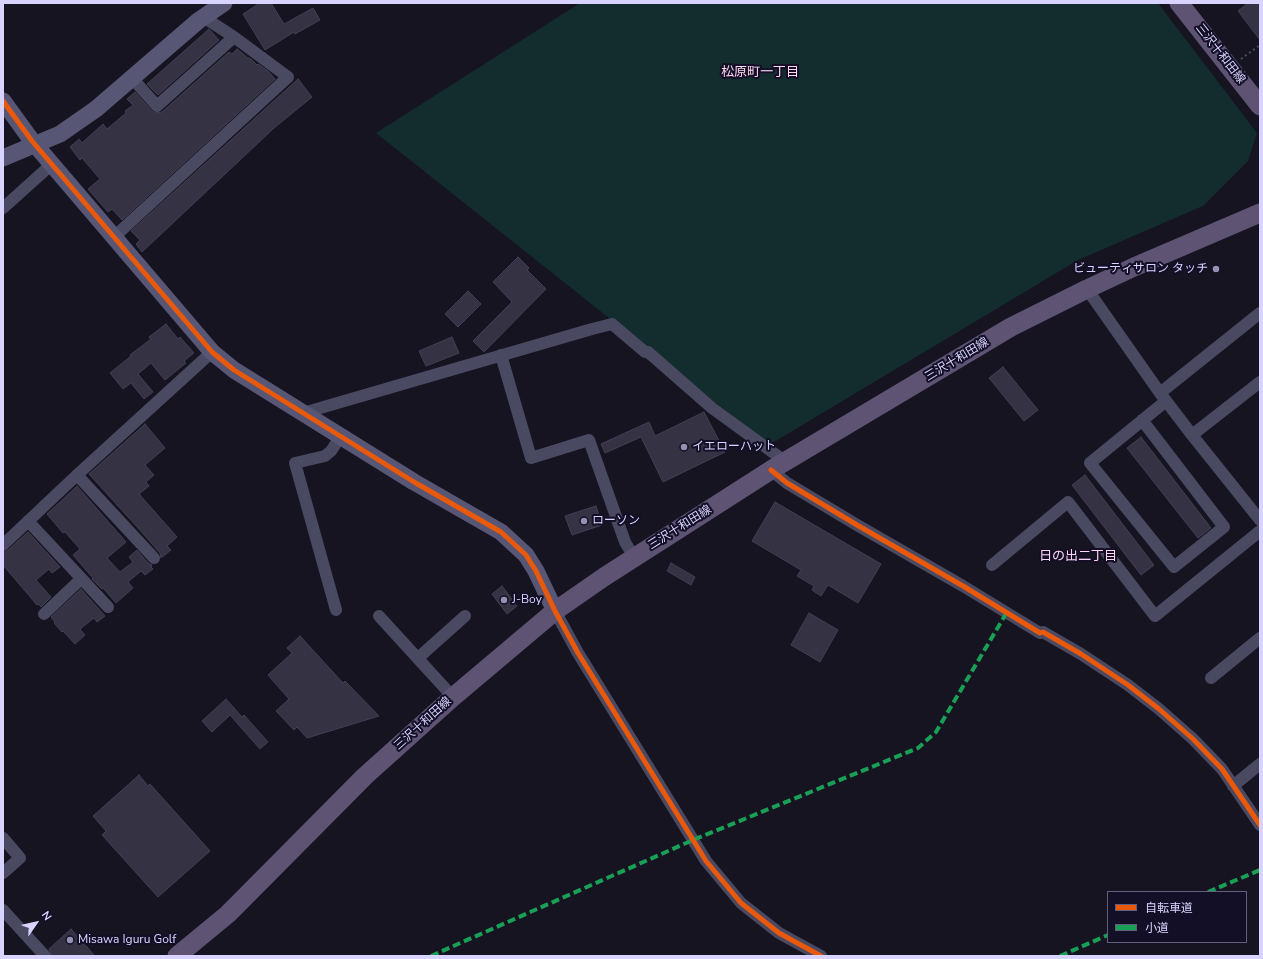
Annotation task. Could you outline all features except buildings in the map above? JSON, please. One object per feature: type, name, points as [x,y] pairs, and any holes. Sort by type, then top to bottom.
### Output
[{"type":"main road","name":"三沢十和田線","points":[[1180,3],[1260,106]]},
{"type":"main road","name":"三沢十和田線","points":[[178,956],[228,914],[365,776],[453,697],[555,611],[604,577],[778,466],[1011,328],[1087,288],[1260,213]]},
{"type":"street","points":[[3,158],[60,134],[96,109],[198,21],[224,3]]},
{"type":"street","points":[[114,237],[288,77],[211,22],[205,16]]},
{"type":"street","points":[[132,78],[157,106],[234,37]]},
{"type":"street","points":[[3,101],[52,164],[212,352],[234,370],[414,482],[501,532],[526,555],[536,571],[555,611],[578,653],[706,862],[742,903],[779,933],[821,956]]},
{"type":"street","points":[[3,208],[52,164]]},
{"type":"street","points":[[1087,288],[1163,397],[1260,520]]},
{"type":"street","points":[[1142,420],[1224,527],[1174,567],[1090,463],[1142,420],[1163,397],[1260,312]]},
{"type":"street","points":[[303,412],[612,324],[645,352],[648,352],[778,466],[787,482],[1040,633],[1043,632],[1081,654],[1128,685],[1159,709],[1193,739],[1222,770],[1260,825]]},
{"type":"street","points":[[3,545],[77,475],[212,352]]},
{"type":"street","points":[[501,355],[531,458],[589,440],[625,542],[634,558]]},
{"type":"street","points":[[1192,435],[1260,382]]},
{"type":"street","points":[[336,610],[295,463],[325,456],[341,436]]},
{"type":"street","points":[[77,475],[154,558]]},
{"type":"street","points":[[992,564],[1068,502],[1155,616],[1260,531]]},
{"type":"street","points":[[28,521],[108,607]]},
{"type":"street","points":[[44,614],[82,579]]},
{"type":"street","points":[[379,616],[453,697]]},
{"type":"street","points":[[418,658],[465,616]]},
{"type":"street","points":[[1211,678],[1260,638]]},
{"type":"street","points":[[1233,786],[1260,764]]},
{"type":"street","points":[[3,838],[20,858],[3,872]]},
{"type":"street","points":[[3,910],[44,956]]},
{"type":"path","points":[[1238,61],[1260,45]]},
{"type":"green space","points":[[580,3],[1158,3],[1257,133],[1248,161],[1203,206],[1078,260],[769,445],[376,133]]},
{"type":"marked path","points":[[431,956],[693,840],[918,748],[936,732],[1007,612]]},
{"type":"marked path","points":[[1210,891],[1260,870]]},
{"type":"marked path","points":[[1060,956],[1107,935]]},
{"type":"cycle path","points":[[3,101],[32,141],[212,352],[234,370],[414,482],[501,532],[526,555],[536,571],[555,611],[578,653],[706,861],[741,903],[779,933],[821,956]]},
{"type":"cycle path","points":[[771,470],[787,483],[1040,633],[1043,632],[1081,654],[1128,685],[1159,709],[1193,739],[1222,769],[1260,825]]},
{"type":"place","name":"ビューティサロン タッチ","points":[[1216,269]]},
{"type":"place","name":"イエローハット","points":[[684,447]]},
{"type":"place","name":"ローソン","points":[[584,521]]},
{"type":"place","name":"J-Boy","points":[[504,600]]},
{"type":"place","name":"Misawa Iguru Golf","points":[[70,940]]},
{"type":"district","name":"松原町一丁目","points":[[760,73]]},
{"type":"district","name":"日の出二丁目","points":[[1078,557]]}]
